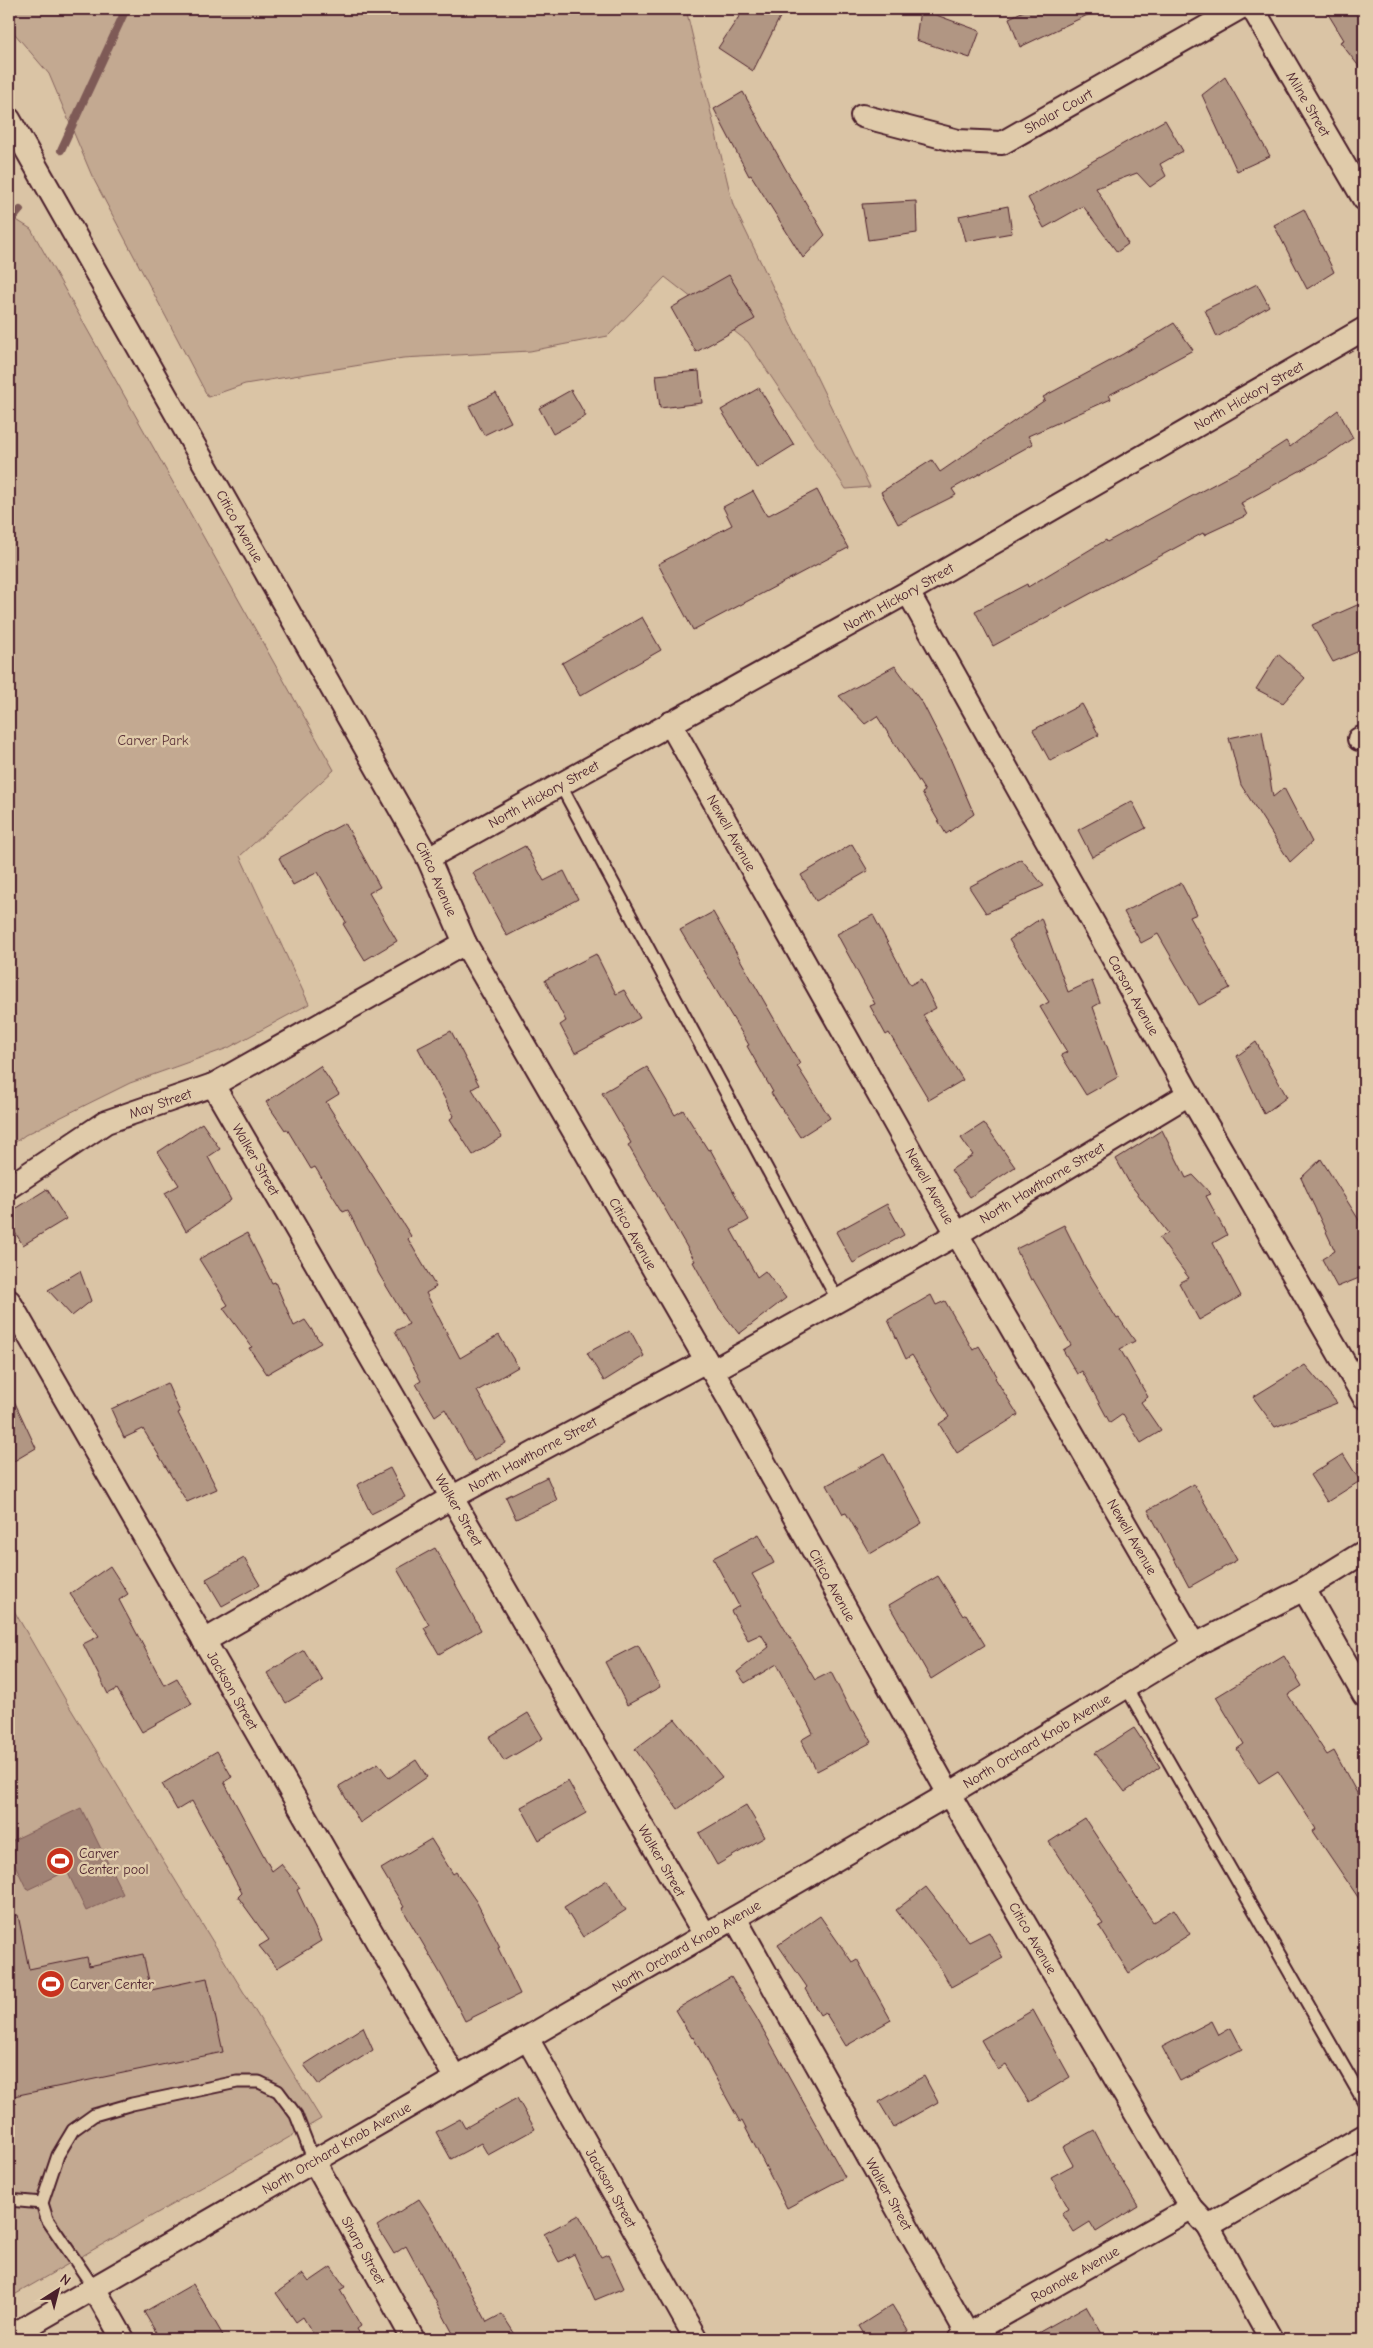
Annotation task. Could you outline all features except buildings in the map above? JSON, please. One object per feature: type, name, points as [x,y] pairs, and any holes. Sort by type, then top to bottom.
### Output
[{"type":"street","name":"Sholar Court","points":[[862,116],[958,141],[1002,143],[1238,9]]},
{"type":"street","name":"Milne Street","points":[[1253,9],[1364,199]]},
{"type":"street","name":"Citico Avenue","points":[[11,128],[428,858],[465,943],[709,1366],[949,1794],[1191,2208],[1208,2226],[1271,2339]]},
{"type":"street","name":"North Hickory Street","points":[[428,858],[908,592],[1364,330]]},
{"type":"street","name":"Carson Avenue","points":[[908,592],[1189,1094],[1364,1397]]},
{"type":"street","name":"Newell Avenue","points":[[670,723],[957,1234],[1195,1645]]},
{"type":"street","points":[[213,1085],[465,943]]},
{"type":"street","name":"May Street","points":[[9,1187],[106,1122],[213,1085]]},
{"type":"street","name":"Walker Street","points":[[213,1085],[705,1935]]},
{"type":"street","name":"North Hawthorne Street","points":[[204,1641],[451,1498],[838,1301],[957,1234],[1189,1094]]},
{"type":"street","name":"Jackson Street","points":[[9,1301],[456,2079]]},
{"type":"street","name":"North Orchard Knob Avenue","points":[[9,2337],[949,1794],[1195,1645],[1304,1589],[1364,1552]]},
{"type":"street","points":[[1304,1589],[1364,1695]]},
{"type":"street","name":"Walker Street","points":[[735,1918],[966,2338]]},
{"type":"street","name":"Jackson Street","points":[[527,2038],[696,2339]]},
{"type":"street","points":[[1208,2226],[1364,2136]]},
{"type":"street","name":"Sharp Street","points":[[314,2161],[413,2339]]},
{"type":"street","name":"Roanoke Avenue","points":[[966,2338],[1191,2208]]},
{"type":"street","points":[[94,2288],[123,2339]]},
{"type":"lane","points":[[560,784],[838,1301]]},
{"type":"lane","points":[[1126,1687],[1364,2102]]},
{"type":"lane","points":[[94,2288],[47,2219],[42,2203],[58,2155],[73,2130],[94,2115],[132,2104],[237,2082],[259,2082],[278,2091],[296,2115],[314,2161]]},
{"type":"lane","points":[[9,2200],[42,2203]]},
{"type":"green space","points":[[9,9],[686,9],[733,205],[870,487],[846,489],[748,342],[665,277],[608,336],[530,351],[403,358],[245,384],[208,397],[92,176],[49,74],[9,27]]},
{"type":"green space","name":"Carver Park","points":[[15,219],[31,229],[334,770],[240,856],[309,1004],[228,1048],[130,1083],[25,1135],[9,1147],[9,229]]},
{"type":"green space","points":[[9,1602],[69,1706],[321,2119],[9,2298]]},
{"type":"shaded area","name":"Carver Center pool","points":[[81,1808],[123,1894],[86,1911],[67,1871],[27,1890],[9,1852],[9,1842]]},
{"type":"waterway","points":[[61,150],[126,9]]},
{"type":"waterway","points":[[9,223],[20,210]]},
{"type":"place","name":"Carver Center pool","points":[[60,1861]]},
{"type":"place","name":"Carver Center","points":[[51,1984]]}]
